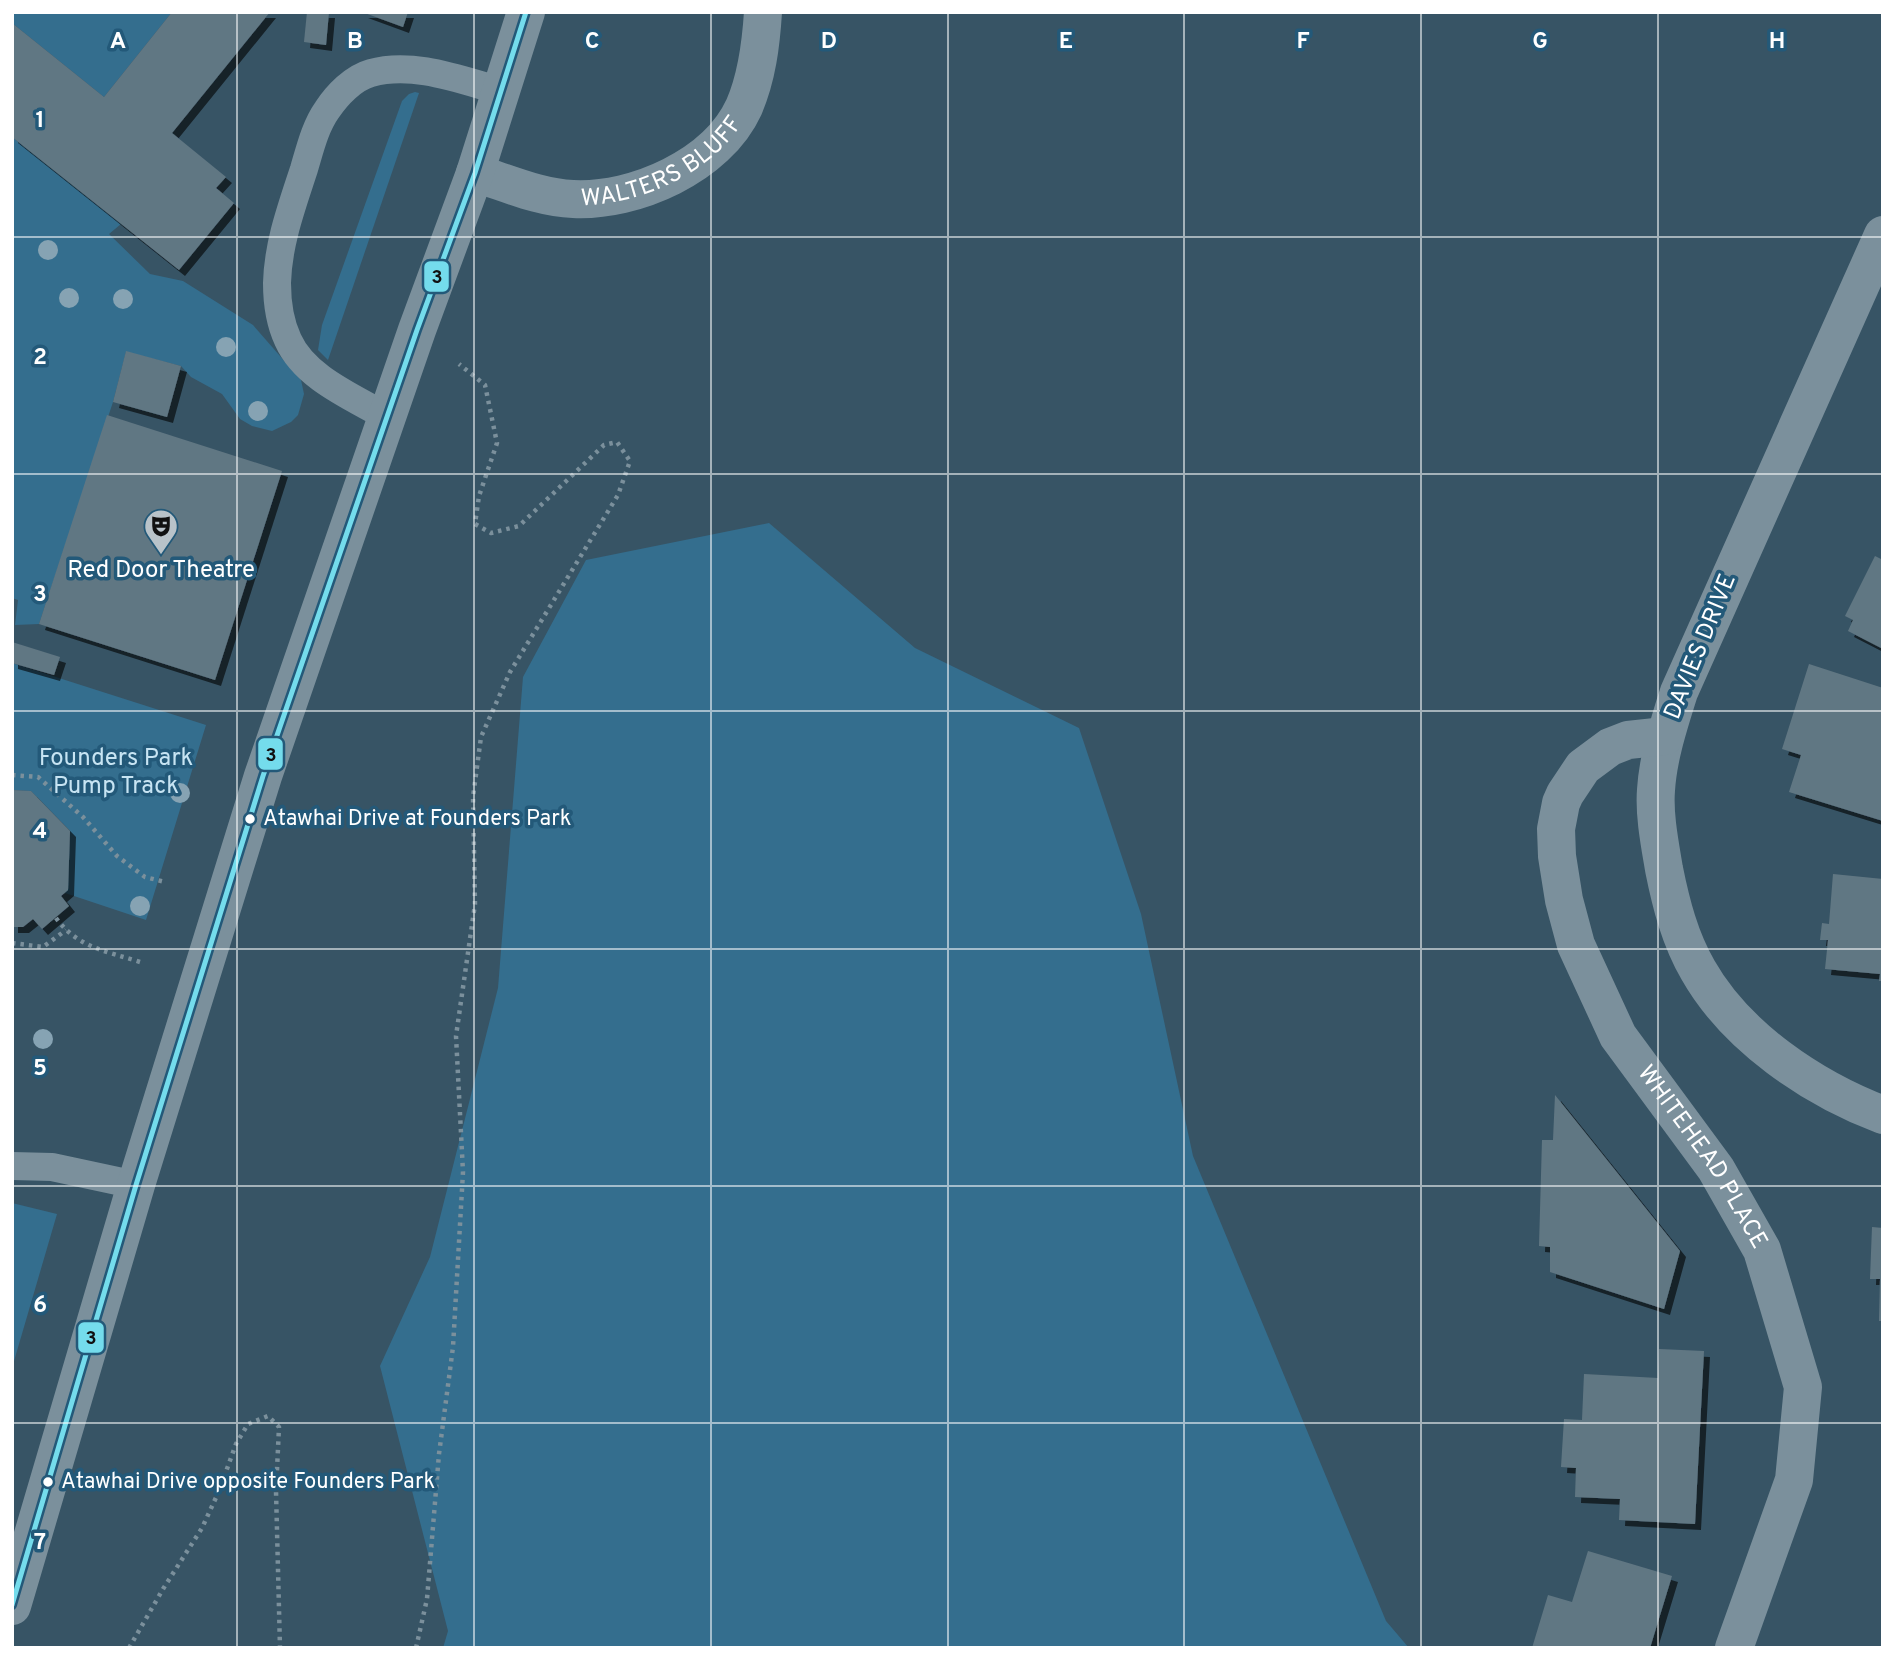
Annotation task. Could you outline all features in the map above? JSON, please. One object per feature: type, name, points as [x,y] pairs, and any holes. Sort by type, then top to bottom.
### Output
[{"type":"street","points":[[12,1606],[136,1185],[263,776],[417,330],[475,173],[526,12]]},
{"type":"street","name":"WALTERS BLUFF","points":[[475,173],[536,194],[573,200],[616,196],[657,184],[690,167],[723,136],[743,109],[755,78],[763,12]]},
{"type":"street","name":"DAVIES DRIVE","points":[[1883,235],[1679,692],[1665,736],[1656,792],[1660,849],[1668,891],[1680,930],[1698,970],[1723,1006],[1763,1045],[1808,1080],[1846,1101],[1883,1115]]},
{"type":"street","name":"WHITEHEAD PLACE","points":[[1665,736],[1628,740],[1610,747],[1583,767],[1562,803],[1556,830],[1556,856],[1576,945],[1618,1036],[1716,1170],[1762,1250],[1803,1387],[1794,1480],[1734,1648]]},
{"type":"lane","points":[[387,416],[311,371],[298,357],[282,322],[277,282],[281,243],[316,131],[326,111],[339,96],[351,84],[369,74],[400,69],[436,73],[502,91]]},
{"type":"lane","points":[[12,1166],[52,1167],[136,1185]]},
{"type":"path","points":[[416,1648],[427,1599],[439,1454],[453,1347],[464,1172],[456,1036],[475,904],[473,797],[481,737],[510,672],[618,495],[630,461],[617,442],[604,445],[519,526],[491,534],[475,524],[479,496],[497,443],[485,386],[417,330]]},
{"type":"path","points":[[12,775],[38,777],[83,817],[117,856],[145,877],[165,882]]},
{"type":"path","points":[[56,918],[79,942],[140,962]]},
{"type":"path","points":[[12,943],[43,947],[66,930]]},
{"type":"path","points":[[130,1648],[202,1528],[236,1444],[247,1424],[268,1416],[279,1427],[276,1491],[280,1648]]},
{"type":"green space","points":[[12,12],[172,12],[104,97],[12,23]]},
{"type":"green space","points":[[415,92],[419,93],[328,360],[318,350],[322,325],[402,101]]},
{"type":"green space","points":[[12,137],[121,224],[109,234],[150,274],[183,281],[253,325],[301,380],[304,394],[298,415],[291,422],[272,431],[252,426],[240,419],[222,394],[191,377],[181,366],[126,352],[113,402],[39,624],[15,625],[18,600],[12,598]]},
{"type":"green space","points":[[769,523],[915,648],[1079,728],[1141,914],[1193,1156],[1386,1621],[1409,1648],[443,1648],[448,1631],[380,1366],[430,1257],[498,988],[523,677],[586,560]]},
{"type":"green space","name":"Founders Park Pump Track","points":[[12,663],[206,725],[146,920],[65,893],[68,889],[70,831],[31,791],[12,790]]},
{"type":"green space","points":[[12,1203],[57,1214],[12,1368]]},
{"type":"building","points":[[172,12],[270,12],[172,133],[226,177],[216,188],[234,203],[179,270],[12,137],[12,23],[104,97]]},
{"type":"building","points":[[307,12],[329,12],[326,45],[304,42]]},
{"type":"building","points":[[362,12],[408,12],[403,27]]},
{"type":"building","points":[[126,351],[181,366],[167,417],[113,402]]},
{"type":"building","points":[[107,415],[282,471],[215,680],[39,624]]},
{"type":"building","points":[[1875,556],[1883,560],[1883,649],[1848,631],[1853,620],[1845,616]]},
{"type":"building","points":[[12,642],[60,657],[54,675],[12,663]]},
{"type":"building","points":[[1809,664],[1883,688],[1883,821],[1789,792],[1801,755],[1782,749]]},
{"type":"building","points":[[12,790],[31,791],[70,831],[68,890],[61,896],[69,906],[42,929],[33,919],[23,927],[12,927]]},
{"type":"building","points":[[1833,874],[1883,879],[1883,981],[1879,981],[1880,974],[1825,969],[1828,940],[1820,940],[1822,923],[1829,924]]},
{"type":"building","points":[[1555,1095],[1680,1251],[1664,1309],[1550,1272],[1550,1247],[1539,1246],[1542,1140],[1553,1140]]},
{"type":"building","points":[[1872,1227],[1883,1228],[1883,1321],[1879,1321],[1880,1279],[1870,1279]]},
{"type":"building","points":[[1659,1349],[1704,1351],[1695,1524],[1619,1520],[1620,1499],[1575,1497],[1576,1468],[1561,1467],[1564,1419],[1582,1420],[1584,1374],[1658,1378]]},
{"type":"building","points":[[1588,1551],[1672,1576],[1650,1648],[1532,1648],[1548,1595],[1572,1602]]},
{"type":"transit line","name":"3","points":[[12,1605],[136,1185],[263,776],[417,330],[475,173],[526,12]]},
{"type":"place","name":"Red Door Theatre","points":[[161,556]]},
{"type":"place","name":"Atawhai Drive at Founders Park","points":[[250,819]]},
{"type":"place","name":"Atawhai Drive opposite Founders Park","points":[[48,1482]]}]
